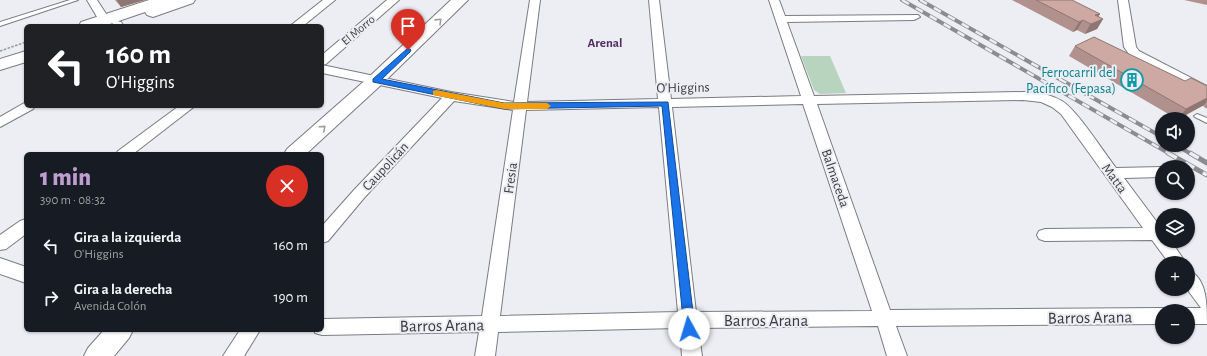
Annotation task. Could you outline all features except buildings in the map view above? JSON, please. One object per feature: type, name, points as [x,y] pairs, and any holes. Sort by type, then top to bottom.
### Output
[{"type":"main road","points":[[113,24],[166,0]]},
{"type":"main road","points":[[113,24],[187,0]]},
{"type":"main road","points":[[296,152],[376,80],[460,0]]},
{"type":"main road","points":[[0,56],[24,48]]},
{"type":"main road","points":[[0,65],[24,57]]},
{"type":"main road","points":[[97,356],[118,332]]},
{"type":"street","points":[[92,0],[113,24]]},
{"type":"street","points":[[299,24],[330,0]]},
{"type":"street","name":"El Morro","points":[[324,59],[394,0]]},
{"type":"street","name":"Fresia","points":[[485,356],[535,0]]},
{"type":"street","points":[[654,0],[692,356]]},
{"type":"street","name":"Balmaceda","points":[[774,0],[897,356]]},
{"type":"street","points":[[1123,0],[1130,47],[1137,56],[1207,91]]},
{"type":"street","points":[[781,19],[914,17]]},
{"type":"street","name":"O'Higgins","points":[[324,69],[504,106],[1023,96],[1048,99]]},
{"type":"street","name":"Caupolicán","points":[[324,235],[359,194],[450,96]]},
{"type":"street","name":"Matta","points":[[1048,99],[1066,111],[1155,231]]},
{"type":"street","points":[[0,123],[25,108]]},
{"type":"street","points":[[126,152],[185,108]]},
{"type":"street","points":[[1111,173],[1155,172]]},
{"type":"street","points":[[0,244],[24,226]]},
{"type":"street","points":[[1045,235],[1155,234]]},
{"type":"street","points":[[0,266],[24,273]]},
{"type":"street","points":[[1195,287],[1207,303]]},
{"type":"street","name":"Barros Arana","points":[[324,327],[689,320],[1155,316]]},
{"type":"street","points":[[1195,316],[1207,316]]},
{"type":"street","points":[[233,356],[250,332]]},
{"type":"lane","points":[[0,24],[75,0]]},
{"type":"lane","points":[[1197,116],[1207,121]]},
{"type":"path","points":[[0,51],[24,43]]},
{"type":"green space","points":[[801,56],[830,56],[846,93],[820,94],[814,90]]},
{"type":"railway","points":[[902,0],[1170,154]]},
{"type":"railway","points":[[920,0],[1155,133]]},
{"type":"railway","points":[[1168,153],[1207,175]]},
{"type":"railway","points":[[1190,153],[1207,163]]},
{"type":"slow traffic","points":[[436,93],[504,106],[547,106]]},
{"type":"place","name":"Ferrocarril del Pacífico (Fepasa)","points":[[1132,80]]},
{"type":"district","name":"Arenal","points":[[605,42]]},
{"type":"route","points":[[408,50],[376,80],[504,106],[665,104],[689,329]]}]
